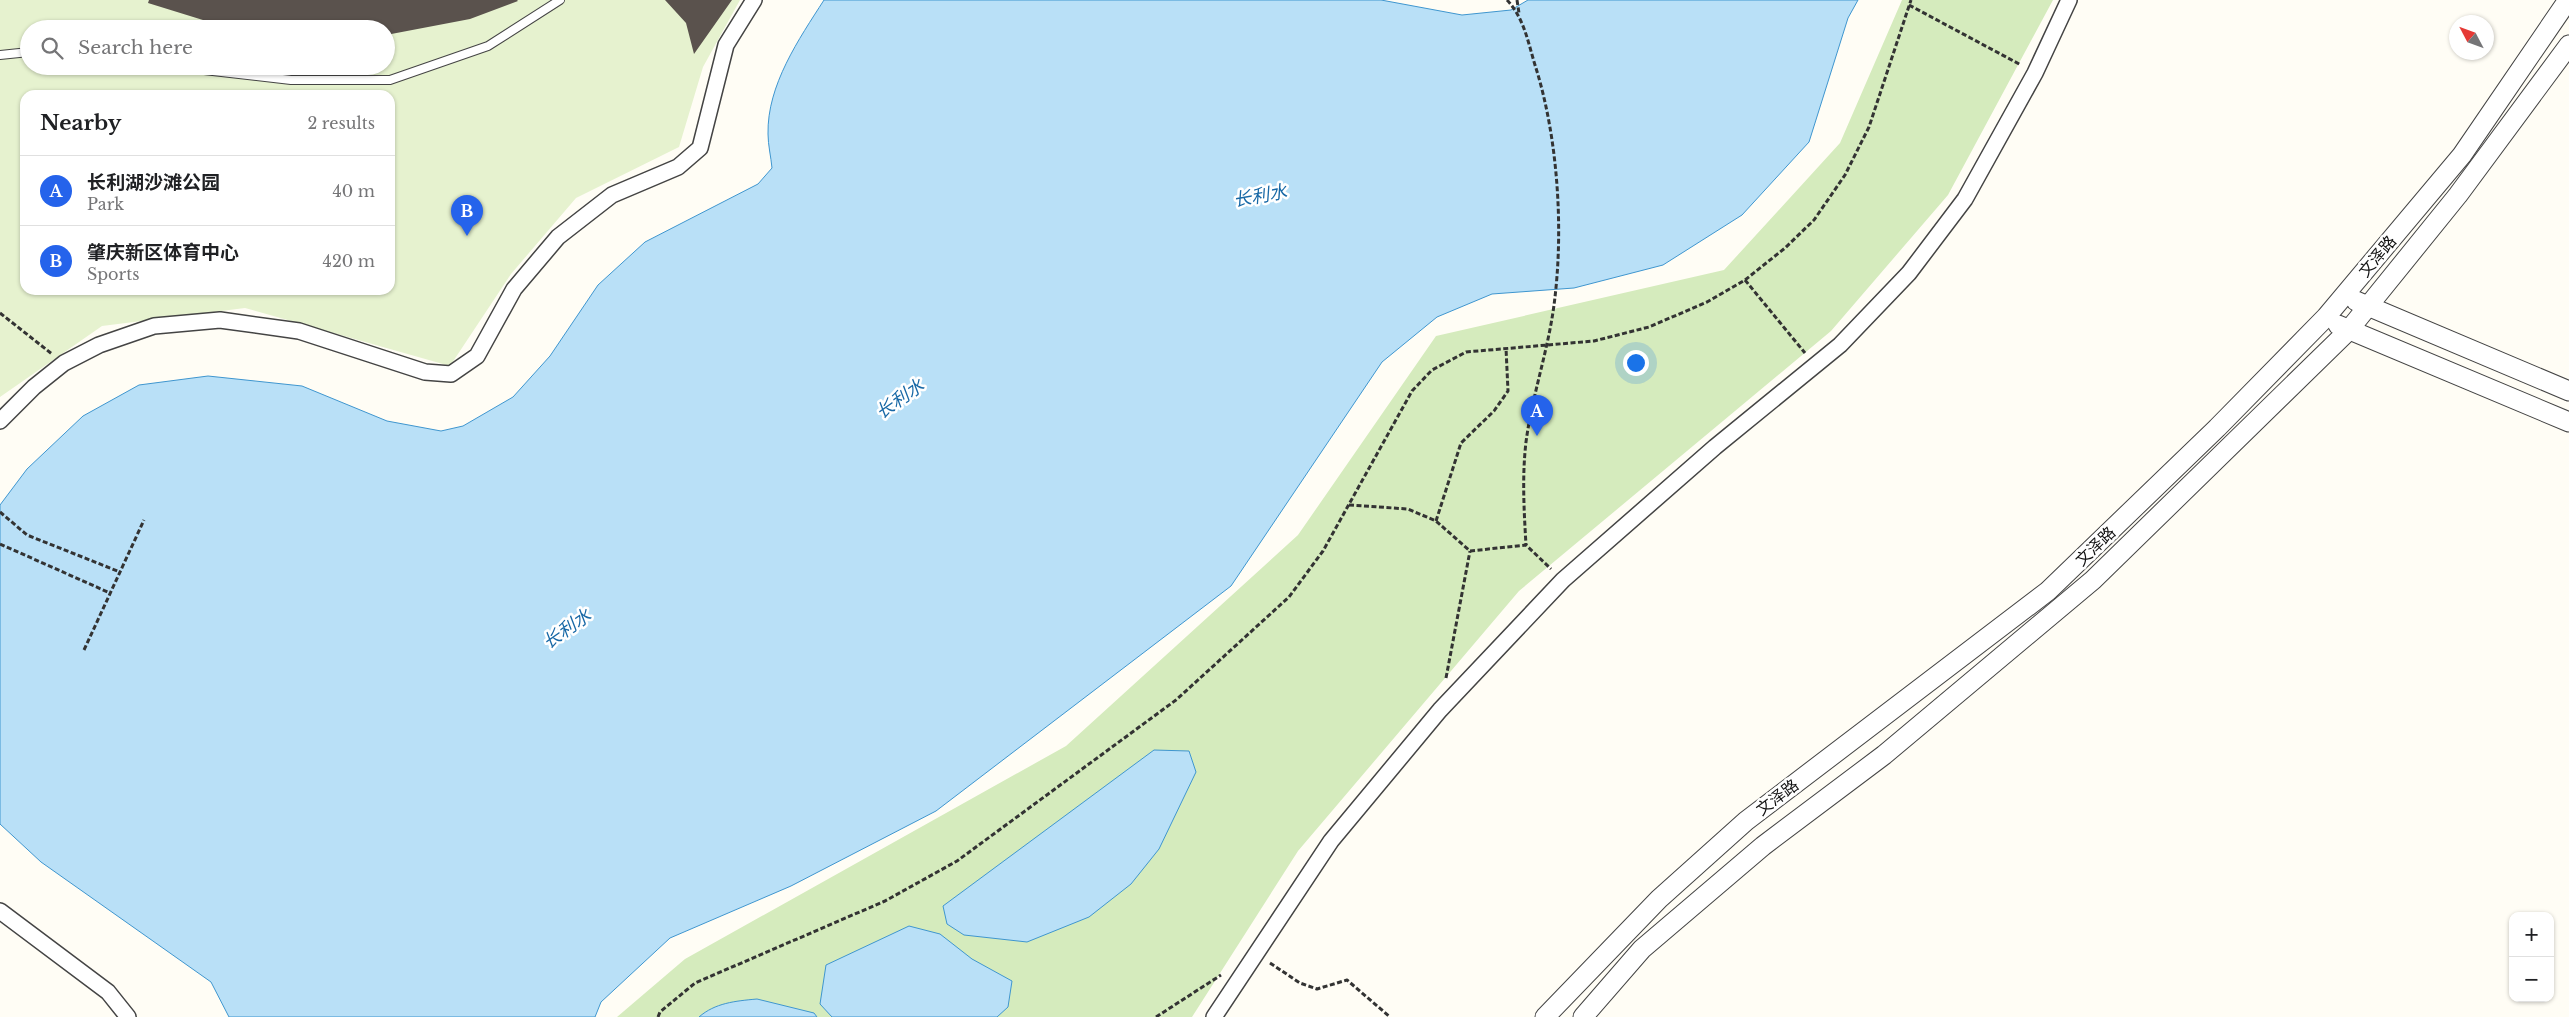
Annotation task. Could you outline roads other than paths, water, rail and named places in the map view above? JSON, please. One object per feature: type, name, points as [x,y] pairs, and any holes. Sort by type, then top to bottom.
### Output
[{"type":"street","points":[[0,421],[34,387],[64,363],[99,345],[154,326],[220,320],[299,331],[425,372],[451,374],[477,356],[514,289],[558,237],[612,195],[678,166],[700,148],[726,45],[754,0]]},
{"type":"street","points":[[1214,1017],[1331,841],[1440,710],[1563,580],[1715,447],[1840,345],[1909,273],[1960,206],[2035,72],[2069,0]]},
{"type":"street","name":"文泽路","points":[[1546,1017],[1659,899],[1746,821],[2048,591],[2217,428],[2326,318],[2462,155],[2568,0]]},
{"type":"street","name":"文泽路","points":[[1583,1017],[1642,949],[1763,846],[1884,755],[2093,580],[2348,331],[2458,195],[2569,45]]},
{"type":"street","points":[[2344,295],[2569,391]]},
{"type":"street","points":[[2326,318],[2348,331],[2569,422]]},
{"type":"street","points":[[0,911],[108,992],[128,1017]]},
{"type":"lane","points":[[247,75],[291,80],[390,80],[488,46],[560,0]]},
{"type":"lane","points":[[0,55],[20,53]]},
{"type":"water","name":"长利水","points":[[824,0],[1381,0],[1462,15],[1511,10],[1528,0],[1858,0],[1848,18],[1809,142],[1742,215],[1663,265],[1574,288],[1492,294],[1437,317],[1382,362],[1231,586],[936,811],[791,886],[670,938],[601,1002],[595,1017],[229,1017],[211,982],[41,862],[0,824],[0,505],[27,469],[83,416],[139,385],[208,376],[302,386],[387,421],[441,431],[463,426],[513,397],[550,356],[598,285],[645,242],[758,184],[772,168],[768,134],[773,98],[786,63]]},
{"type":"water","points":[[1154,750],[1189,751],[1196,772],[1159,849],[1131,884],[1089,917],[1027,942],[964,935],[947,924],[943,906]]},
{"type":"water","points":[[909,926],[940,934],[972,959],[1012,981],[1008,1007],[997,1017],[832,1017],[820,1004],[826,965]]},
{"type":"water","points":[[757,999],[814,1013],[817,1017],[699,1017],[719,1006]]},
{"type":"place","name":"肇庆新区体育中心","points":[[467,236]]},
{"type":"place","name":"长利湖沙滩公园","points":[[1537,436]]}]
